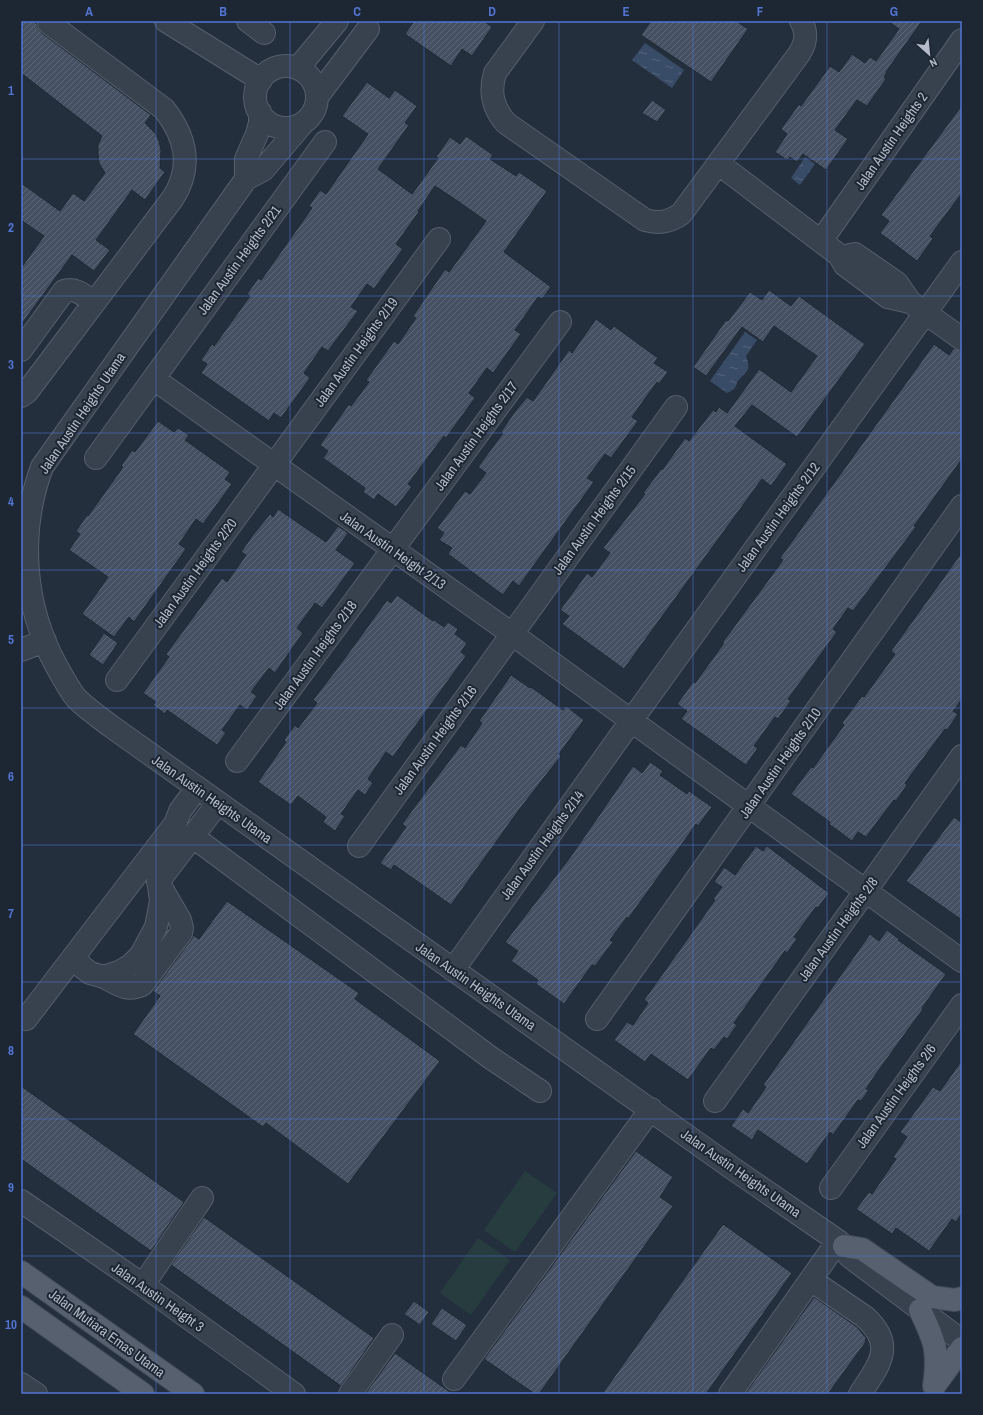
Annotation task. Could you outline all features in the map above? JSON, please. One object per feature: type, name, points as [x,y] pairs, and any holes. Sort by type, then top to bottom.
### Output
[{"type":"main road","points":[[841,1244],[862,1248],[932,1297],[954,1300],[962,1298]]},
{"type":"main road","name":"Jalan Mutiara Emas Utama","points":[[21,1272],[193,1394]]},
{"type":"main road","name":"Jalan Mutiara Emas Utama","points":[[21,1307],[143,1394]]},
{"type":"main road","points":[[920,1310],[932,1334],[935,1348],[937,1365],[931,1390]]},
{"type":"main road","points":[[931,1390],[962,1348]]},
{"type":"street","points":[[166,21],[261,80]]},
{"type":"street","points":[[179,21],[193,37]]},
{"type":"street","points":[[298,68],[337,21]]},
{"type":"street","points":[[533,21],[495,73],[492,83],[492,95],[494,105],[499,115],[506,123],[645,220],[654,223],[673,220],[681,214],[804,48],[806,31],[802,21]]},
{"type":"street","points":[[21,396],[27,392],[177,191],[184,170],[184,147],[182,139],[176,126],[164,109],[49,23]]},
{"type":"street","points":[[317,97],[368,29]]},
{"type":"street","name":"Jalan Austin Heights 2","points":[[821,241],[962,40]]},
{"type":"street","points":[[290,66],[298,68],[306,73],[316,88],[316,107],[303,123],[294,127],[284,128],[274,125],[266,120],[257,105],[257,88],[261,80],[266,74],[278,68],[290,66]]},
{"type":"street","points":[[246,179],[246,159],[257,134],[260,123],[260,112]]},
{"type":"street","name":"Jalan Austin Heights Utama","points":[[303,123],[262,170],[246,179],[28,486],[30,510],[26,552],[27,571],[32,600],[44,641],[59,671],[76,698],[97,716],[841,1244],[849,1256],[962,1341]]},
{"type":"street","name":"Jalan Austin Heights 2/21","points":[[96,458],[325,142]]},
{"type":"street","points":[[719,164],[839,255],[845,265],[888,297],[917,308],[962,339]]},
{"type":"street","name":"Jalan Austin Heights 2/19","points":[[274,465],[439,239]]},
{"type":"street","name":"Jalan Austin Heights 2/12","points":[[631,721],[917,308],[962,262]]},
{"type":"street","points":[[21,350],[64,291],[74,290],[94,303]]},
{"type":"street","name":"Jalan Austin Heights 2/17","points":[[392,550],[560,322]]},
{"type":"street","name":"Jalan Austin Height 2/13","points":[[154,379],[392,550],[512,634],[962,961]]},
{"type":"street","name":"Jalan Austin Heights 2/15","points":[[512,634],[676,407]]},
{"type":"street","name":"Jalan Austin Heights 2/20","points":[[117,680],[274,465]]},
{"type":"street","name":"Jalan Austin Heights 2/10","points":[[597,1019],[962,506]]},
{"type":"street","name":"Jalan Austin Heights 2/18","points":[[237,761],[392,550]]},
{"type":"street","name":"Jalan Austin Heights 2/16","points":[[359,846],[512,634]]},
{"type":"street","points":[[21,650],[44,641]]},
{"type":"street","name":"Jalan Austin Heights 2/14","points":[[454,970],[631,721]]},
{"type":"street","name":"Jalan Austin Heights 2/8","points":[[715,1101],[962,756]]},
{"type":"street","points":[[26,1019],[175,824],[180,811],[197,788]]},
{"type":"street","points":[[158,882],[218,803]]},
{"type":"street","points":[[192,836],[491,1058],[540,1091]]},
{"type":"street","points":[[75,955],[81,966],[90,973],[104,977],[119,972],[131,965],[141,955],[156,927],[161,901],[158,882],[141,868]]},
{"type":"street","name":"Jalan Austin Heights 2/6","points":[[830,1188],[962,1005]]},
{"type":"street","points":[[454,1379],[651,1109]]},
{"type":"street","points":[[143,1285],[202,1198]]},
{"type":"street","name":"Jalan Austin Height 3","points":[[21,1201],[143,1285],[294,1394]]},
{"type":"street","points":[[730,1394],[811,1280],[841,1244]]},
{"type":"street","points":[[811,1280],[865,1317],[878,1334],[882,1347],[879,1366],[860,1394]]},
{"type":"street","points":[[350,1394],[392,1335]]},
{"type":"street","points":[[21,1384],[36,1394]]},
{"type":"green space","points":[[525,1171],[557,1193],[515,1252],[484,1230]]},
{"type":"green space","points":[[478,1238],[510,1260],[471,1315],[440,1293]]},
{"type":"water","points":[[645,43],[684,70],[672,88],[632,60]]},
{"type":"water","points":[[805,157],[815,164],[800,185],[791,178]]},
{"type":"water","points":[[745,332],[757,340],[746,356],[748,361],[747,371],[737,382],[734,389],[727,393],[710,381]]},
{"type":"building","points":[[21,21],[33,21],[37,24],[42,33],[151,115],[145,123],[155,133],[159,141],[161,150],[160,168],[165,172],[145,200],[132,190],[96,240],[110,250],[94,271],[72,255],[21,325],[21,268],[44,236],[21,220],[21,183],[60,211],[73,193],[84,201],[105,173],[99,163],[98,154],[98,145],[102,136],[21,73]]},
{"type":"building","points":[[414,21],[484,21],[492,27],[472,56],[462,49],[451,66],[405,34]]},
{"type":"building","points":[[651,21],[736,21],[748,29],[711,82],[641,35]]},
{"type":"building","points":[[888,21],[922,21],[886,72],[884,77],[886,79],[867,106],[857,100],[835,130],[848,139],[826,170],[803,154],[797,162],[790,157],[787,160],[775,152],[787,134],[781,129],[799,104],[801,106],[830,66],[839,72],[852,54],[865,63],[870,57],[876,61],[899,29]]},
{"type":"building","points":[[367,82],[389,98],[395,90],[417,106],[405,123],[409,125],[378,169],[412,194],[438,158],[436,157],[450,137],[460,144],[466,136],[493,155],[490,159],[516,176],[519,172],[547,191],[504,252],[551,287],[542,299],[538,297],[515,330],[521,334],[493,373],[487,368],[469,393],[475,398],[446,438],[444,436],[408,484],[412,487],[396,507],[378,494],[374,500],[363,492],[365,488],[323,458],[328,451],[320,445],[349,404],[351,406],[369,382],[366,380],[394,341],[398,344],[416,318],[413,316],[445,269],[449,272],[486,221],[459,202],[435,186],[418,211],[419,212],[396,244],[403,249],[374,289],[367,284],[351,307],[358,311],[328,351],[322,347],[304,373],[310,378],[281,418],[274,413],[269,421],[201,373],[207,364],[201,360],[212,344],[214,346],[250,296],[247,294],[258,278],[261,280],[312,208],[309,206],[320,190],[326,194],[368,134],[342,116]]},
{"type":"building","points":[[652,100],[666,110],[657,122],[642,113]]},
{"type":"building","points":[[962,105],[962,193],[930,236],[933,239],[917,261],[880,233],[889,221],[881,215]]},
{"type":"building","points":[[769,290],[791,306],[799,296],[865,344],[797,437],[752,405],[735,426],[787,464],[771,486],[762,479],[624,669],[562,624],[569,616],[560,610],[587,573],[592,577],[610,553],[603,548],[645,494],[643,493],[661,469],[662,470],[685,438],[689,441],[713,410],[716,412],[719,407],[727,413],[759,369],[791,392],[817,356],[774,326],[763,342],[742,327],[706,376],[693,367],[726,320],[728,321],[750,292],[762,300]]},
{"type":"building","points":[[596,319],[611,330],[614,326],[658,358],[654,363],[668,372],[659,384],[657,382],[632,417],[638,421],[611,458],[605,454],[587,478],[594,482],[519,586],[513,581],[503,595],[448,554],[452,548],[439,540],[444,533],[437,528],[465,491],[470,494],[486,473],[478,467],[503,433],[501,432],[513,414],[527,397],[533,401],[569,350],[572,353]]},
{"type":"building","points":[[934,344],[949,355],[954,348],[962,351],[962,459],[914,526],[916,527],[853,611],[848,608],[833,629],[837,632],[788,699],[791,701],[778,719],[775,717],[754,746],[758,748],[746,765],[681,719],[687,711],[677,704],[693,682],[695,683],[724,643],[722,643],[783,560],[780,558]]},
{"type":"building","points":[[158,421],[174,432],[178,428],[189,435],[185,440],[230,472],[225,479],[232,484],[203,524],[196,519],[179,544],[186,549],[134,622],[129,617],[114,637],[82,614],[108,577],[69,550],[80,534],[76,531],[87,515],[88,516],[123,467],[121,466],[132,450],[135,452]]},
{"type":"building","points":[[278,509],[326,542],[338,526],[348,533],[336,550],[355,563],[322,608],[315,603],[297,628],[303,633],[275,673],[269,668],[251,692],[257,696],[247,710],[240,705],[222,730],[226,733],[217,745],[167,710],[165,714],[153,705],[156,702],[143,693],[169,657],[166,654],[222,578],[227,582],[246,555],[241,552],[252,536],[270,514],[273,517]]},
{"type":"building","points":[[962,552],[962,699],[953,711],[958,714],[905,783],[907,785],[896,801],[894,800],[866,837],[858,832],[852,841],[829,824],[830,822],[791,794],[811,767],[813,768],[844,725],[842,723],[862,696],[864,697],[895,654],[891,651]]},
{"type":"building","points":[[397,595],[433,621],[434,620],[444,627],[448,622],[458,629],[455,634],[467,643],[461,652],[466,656],[393,757],[386,752],[368,779],[373,783],[365,795],[358,790],[341,814],[345,816],[335,831],[323,822],[326,817],[298,796],[291,805],[258,782],[286,742],[284,740],[295,725],[298,728],[317,703],[313,700],[387,600],[391,603]]},
{"type":"building","points":[[104,633],[118,643],[103,665],[89,655]]},
{"type":"building","points":[[511,675],[530,688],[531,687],[563,710],[566,706],[584,720],[559,754],[561,756],[519,810],[451,905],[394,865],[391,870],[380,863],[406,827],[402,824],[461,745],[465,748],[482,723],[479,721]]},
{"type":"building","points":[[650,762],[663,771],[660,775],[687,794],[689,791],[712,807],[698,826],[696,824],[628,919],[627,917],[610,940],[613,942],[595,966],[592,965],[564,1004],[536,984],[538,980],[511,961],[518,951],[505,942],[571,856],[633,766],[642,773]]},
{"type":"building","points":[[954,817],[962,823],[962,920],[906,881]]},
{"type":"building","points":[[756,846],[763,851],[767,846],[829,893],[818,908],[816,907],[794,937],[797,939],[787,953],[785,951],[734,1023],[737,1025],[727,1039],[724,1037],[714,1050],[711,1048],[688,1080],[651,1054],[645,1062],[614,1040],[627,1022],[633,1025],[648,1003],[644,1000],[715,900],[713,899],[722,887],[714,882],[724,867],[735,875]]},
{"type":"building","points":[[227,901],[359,993],[355,999],[440,1061],[348,1184],[266,1123],[263,1127],[133,1034],[160,996],[153,991],[191,940],[193,935],[199,939]]},
{"type":"building","points":[[887,930],[899,939],[898,940],[946,974],[922,1008],[923,1009],[876,1074],[866,1089],[869,1090],[861,1101],[858,1100],[833,1135],[830,1132],[807,1164],[758,1130],[752,1140],[731,1126],[743,1109],[748,1113],[766,1087],[763,1085],[870,934],[879,941]]},
{"type":"building","points":[[962,1060],[962,1213],[956,1222],[952,1219],[929,1251],[896,1228],[892,1234],[856,1209],[869,1192],[872,1194],[896,1159],[893,1157],[907,1137],[900,1132],[933,1087],[940,1091]]},
{"type":"building","points":[[21,1086],[184,1202],[151,1251],[21,1159]]},
{"type":"building","points":[[636,1151],[673,1177],[660,1197],[673,1206],[539,1394],[535,1394],[484,1359]]},
{"type":"building","points":[[204,1217],[374,1338],[341,1386],[171,1265]]},
{"type":"building","points":[[723,1224],[792,1273],[706,1394],[602,1394]]},
{"type":"building","points":[[814,1297],[857,1327],[866,1338],[865,1343],[828,1394],[745,1394]]},
{"type":"building","points":[[414,1301],[429,1312],[420,1325],[404,1314]]},
{"type":"building","points":[[442,1308],[467,1325],[456,1341],[431,1324]]},
{"type":"building","points":[[395,1353],[423,1373],[453,1394],[365,1394]]}]
